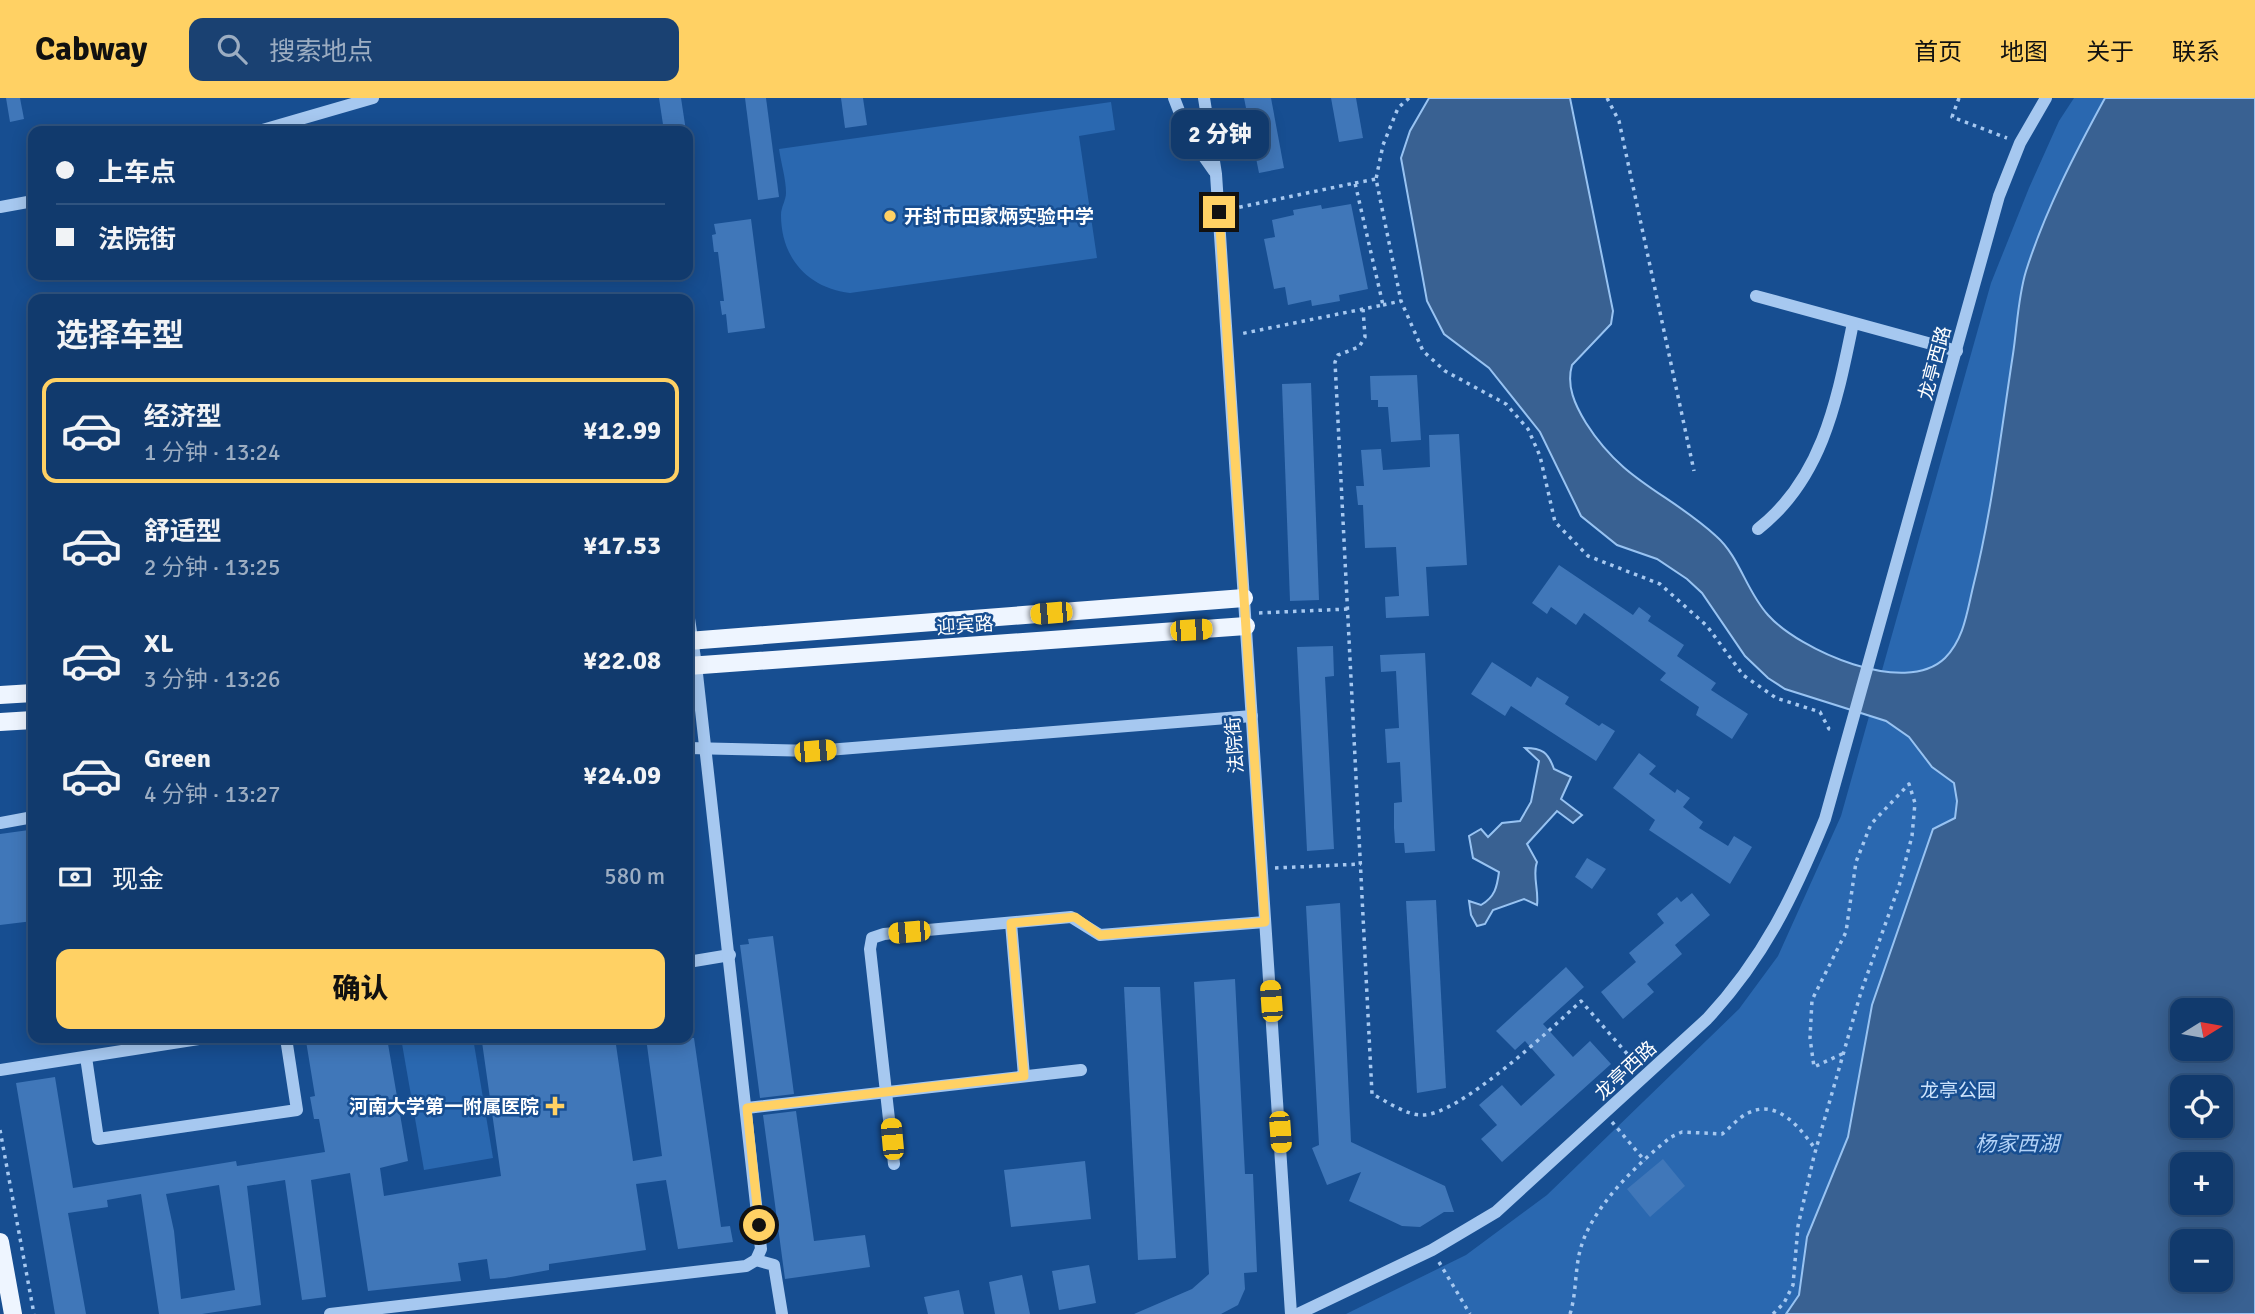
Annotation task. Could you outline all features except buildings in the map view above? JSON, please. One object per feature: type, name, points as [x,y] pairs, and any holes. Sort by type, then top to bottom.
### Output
[{"type":"main road","name":"迎宾路","points":[[693,641],[1245,612]]},
{"type":"main road","name":"迎宾路","points":[[693,665],[1245,612]]},
{"type":"main road","points":[[0,695],[28,693]]},
{"type":"main road","points":[[0,722],[28,720]]},
{"type":"main road","points":[[0,1242],[13,1314]]},
{"type":"street","points":[[276,126],[373,98]]},
{"type":"street","points":[[1174,98],[1188,134],[1216,174]]},
{"type":"street","name":"法院街","points":[[1204,98],[1219,212],[1291,1314]]},
{"type":"street","name":"龙亭西路","points":[[1298,1314],[1432,1250],[1496,1212],[1647,1077],[1734,990],[1786,912],[1825,819],[1876,645],[1999,197],[2020,144],[2046,98]]},
{"type":"street","points":[[0,207],[28,202]]},
{"type":"street","points":[[1756,296],[1957,351]]},
{"type":"street","points":[[1758,529],[1794,496],[1820,449],[1840,387],[1853,323]]},
{"type":"street","points":[[330,1314],[746,1266],[756,1260],[761,1249],[747,1108],[706,748],[693,671]]},
{"type":"street","points":[[693,748],[815,751],[1252,716]]},
{"type":"street","points":[[0,822],[28,818]]},
{"type":"street","points":[[894,1164],[870,949],[872,938],[884,934],[1075,917],[1100,935],[1265,922]]},
{"type":"street","points":[[1011,923],[1024,1076]]},
{"type":"street","points":[[693,961],[730,955]]},
{"type":"street","points":[[0,1070],[163,1043]]},
{"type":"street","points":[[86,1056],[98,1139],[297,1110],[287,1043]]},
{"type":"street","points":[[747,1108],[1081,1070]]},
{"type":"street","points":[[756,1260],[774,1265],[782,1314]]},
{"type":"path","points":[[1409,98],[1398,108],[1383,145],[1376,179],[1401,301],[1423,351],[1446,371],[1506,404],[1528,429],[1540,456],[1555,522],[1588,556],[1660,584],[1707,626],[1743,675],[1776,698],[1820,712],[1829,729],[1849,737]]},
{"type":"path","points":[[1607,98],[1619,121],[1694,471]]},
{"type":"path","points":[[1959,98],[1952,117],[2020,144]]},
{"type":"path","points":[[1219,212],[1376,179]]},
{"type":"path","points":[[1355,183],[1383,305]]},
{"type":"path","points":[[1227,337],[1401,301]]},
{"type":"path","points":[[1363,309],[1365,337],[1359,347],[1338,355],[1335,362],[1372,1094],[1418,1115],[1431,1115],[1490,1081],[1581,1002],[1647,1077]]},
{"type":"path","points":[[1245,612],[1348,609]]},
{"type":"path","points":[[1773,1314],[1784,1303],[1793,1285],[1798,1226],[1816,1150],[1844,1054],[1861,992],[1899,886],[1912,836],[1915,803],[1909,785],[1871,824],[1852,877],[1846,932],[1812,1000],[1810,1038],[1814,1067],[1829,1058],[1844,1054]]},
{"type":"path","points":[[1262,869],[1360,864]]},
{"type":"path","points":[[1570,1314],[1579,1253],[1589,1231],[1617,1186],[1671,1137],[1682,1132],[1722,1134],[1746,1113],[1762,1109],[1782,1113],[1801,1129],[1816,1150]]},
{"type":"path","points":[[1605,1115],[1644,1161]]},
{"type":"path","points":[[0,1130],[34,1314]]},
{"type":"path","points":[[1432,1250],[1470,1314]]},
{"type":"green space","name":"杨家西湖","points":[[2074,98],[2255,98],[2255,1314],[1346,1314],[1466,1255],[1547,1195],[1739,1009],[1778,956],[1841,816],[1991,283],[2059,121]]},
{"type":"green space","points":[[1111,102],[1115,130],[1079,136],[1097,258],[850,293],[821,285],[810,277],[800,268],[786,245],[781,215],[786,188],[779,149]]},
{"type":"green space","points":[[402,1043],[474,1043],[493,1158],[424,1170]]},
{"type":"water","name":"杨家西湖","points":[[1429,98],[1570,98],[1613,311],[1611,324],[1572,365],[1570,373],[1575,402],[1586,423],[1631,474],[1698,521],[1724,544],[1760,606],[1783,628],[1803,642],[1853,664],[1880,671],[1905,673],[1927,669],[1945,658],[1957,642],[1964,625],[1991,500],[2023,281],[2051,204],[2105,98],[2255,98],[2255,1314],[1786,1314],[1799,1295],[1807,1237],[1848,1137],[1872,1005],[1933,829],[1955,818],[1957,801],[1954,783],[1932,767],[1909,737],[1886,721],[1785,689],[1768,678],[1745,656],[1702,593],[1687,579],[1657,559],[1617,545],[1581,516],[1540,432],[1489,368],[1444,334],[1427,301],[1401,158],[1410,131]]},
{"type":"water","points":[[1525,748],[1544,752],[1554,769],[1571,777],[1561,799],[1582,815],[1573,823],[1557,811],[1527,844],[1537,862],[1537,905],[1524,899],[1493,910],[1485,924],[1477,926],[1471,915],[1469,901],[1481,905],[1489,899],[1496,887],[1499,872],[1473,858],[1469,836],[1481,829],[1488,837],[1502,823],[1520,821],[1531,802],[1539,761]]},
{"type":"place","name":"开封市田家炳实验中学","points":[[890,216]]},
{"type":"place","name":"河南大学第一附属医院","points":[[555,1106]]},
{"type":"route","points":[[759,1225],[747,1108],[1024,1076],[1011,923],[1075,917],[1100,935],[1265,922],[1219,212]]},
{"type":"park label","name":"龙亭公园","points":[[1958,1090]]}]
